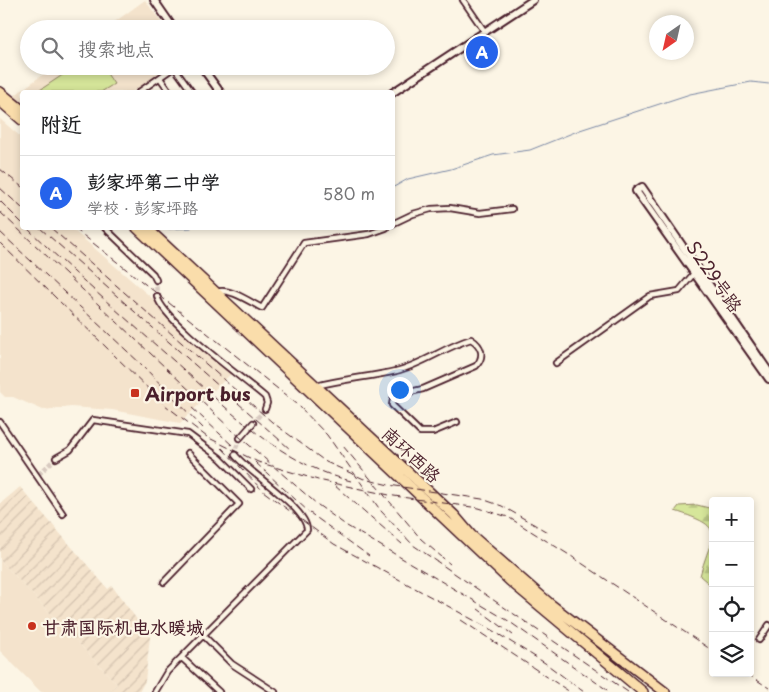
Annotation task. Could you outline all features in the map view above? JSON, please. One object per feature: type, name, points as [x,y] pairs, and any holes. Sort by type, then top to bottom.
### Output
[{"type":"highway","points":[[0,92],[20,108]]},
{"type":"highway","points":[[0,101],[20,118]]},
{"type":"highway","name":"南环西路","points":[[139,230],[510,581],[643,692]]},
{"type":"highway","name":"南环西路","points":[[149,230],[454,516],[478,541],[550,603],[665,692]]},
{"type":"street","points":[[154,0],[168,20]]},
{"type":"street","points":[[463,0],[485,32]]},
{"type":"street","points":[[395,91],[533,0]]},
{"type":"street","points":[[142,90],[164,75]]},
{"type":"street","points":[[180,75],[191,90]]},
{"type":"street","points":[[208,75],[219,90]]},
{"type":"street","points":[[160,78],[169,90]]},
{"type":"street","name":"S229号路","points":[[639,189],[769,379]]},
{"type":"street","points":[[395,222],[412,214],[431,209],[450,208],[480,213],[512,209]]},
{"type":"street","points":[[107,230],[153,274],[156,280]]},
{"type":"street","points":[[216,293],[224,291],[262,308],[304,243],[369,234],[380,230]]},
{"type":"street","points":[[556,363],[650,296],[680,291],[696,271]]},
{"type":"street","name":"S229号路","points":[[696,271],[769,372]]},
{"type":"street","points":[[157,296],[159,305],[176,323],[265,397],[267,403],[264,409]]},
{"type":"street","points":[[315,386],[397,370],[421,361],[448,346],[471,339],[480,347],[482,355],[481,360],[476,366],[423,389],[397,396],[393,399],[392,405],[420,432],[433,432],[457,422]]},
{"type":"street","points":[[56,458],[70,450],[93,420],[188,434],[220,458],[251,489]]},
{"type":"street","points":[[0,422],[38,474],[63,514]]},
{"type":"street","points":[[240,438],[253,423]]},
{"type":"street","points":[[164,582],[239,504],[188,453]]},
{"type":"street","points":[[155,692],[161,678],[307,530],[307,524],[297,511],[236,455]]},
{"type":"street","points":[[759,640],[769,625]]},
{"type":"street","points":[[204,636],[232,664],[275,692]]},
{"type":"street","points":[[182,658],[218,692]]},
{"type":"street","points":[[208,692],[211,686]]},
{"type":"shaded area","points":[[145,0],[159,20],[117,20]]},
{"type":"shaded area","points":[[42,75],[158,75],[135,90],[22,90]]},
{"type":"shaded area","points":[[20,92],[20,102],[14,96]]},
{"type":"shaded area","points":[[0,119],[20,136],[20,230],[73,230],[235,370],[180,423],[112,410],[71,407],[43,410],[13,397],[5,397],[0,392]]},
{"type":"shaded area","points":[[20,487],[108,589],[112,586],[150,637],[145,681],[139,692],[109,692],[117,684],[0,560],[0,504]]},
{"type":"shaded area","name":"甘肃国际机电水暖城","points":[[0,560],[117,684],[109,692],[41,692],[0,651]]},
{"type":"green space","points":[[62,75],[108,75],[114,84],[104,90],[40,90]]},
{"type":"green space","points":[[697,505],[709,508],[709,527],[703,522],[675,511],[679,506]]},
{"type":"green space","points":[[709,547],[709,584],[700,576]]},
{"type":"waterway","points":[[395,186],[408,179],[451,169],[493,155],[530,150],[580,130],[690,94],[751,82],[769,84]]},
{"type":"tunnel","points":[[156,280],[157,296]]},
{"type":"tunnel","points":[[253,423],[265,409]]},
{"type":"tunnel","points":[[235,455],[240,438]]},
{"type":"tunnel","points":[[39,474],[56,458]]},
{"type":"railway","points":[[0,169],[20,185]]},
{"type":"railway","points":[[0,188],[20,206]]},
{"type":"railway","points":[[0,201],[20,221]]},
{"type":"railway","points":[[0,212],[233,431],[318,505],[347,526],[507,620],[610,692]]},
{"type":"railway","points":[[29,230],[118,312],[256,432],[278,448],[301,461],[325,473],[351,481]]},
{"type":"railway","points":[[42,230],[290,449]]},
{"type":"railway","points":[[53,230],[272,422],[326,462],[364,479],[389,485],[482,499],[502,506],[549,533]]},
{"type":"railway","points":[[77,230],[297,404],[327,435],[381,511],[413,545],[628,692]]},
{"type":"railway","points":[[0,232],[142,365],[203,428]]},
{"type":"railway","points":[[0,243],[165,405],[207,437],[258,462],[318,480],[394,496],[479,508],[508,517],[571,556],[709,648]]},
{"type":"railway","points":[[191,407],[233,446]]},
{"type":"railway","points":[[343,446],[421,539],[450,564]]},
{"type":"railway","points":[[222,448],[263,491],[334,544],[490,629],[545,663],[584,692]]},
{"type":"railway","points":[[255,462],[310,513],[369,556]]},
{"type":"railway","points":[[334,485],[402,544]]},
{"type":"railway","points":[[478,609],[513,635]]},
{"type":"railway","points":[[461,620],[570,692]]},
{"type":"railway","points":[[752,677],[769,688]]},
{"type":"place","name":"彭家坪第二中学","points":[[482,52]]},
{"type":"place","name":"Airport bus","points":[[135,393]]},
{"type":"place","name":"甘肃国际机电水暖城","points":[[32,626]]}]
